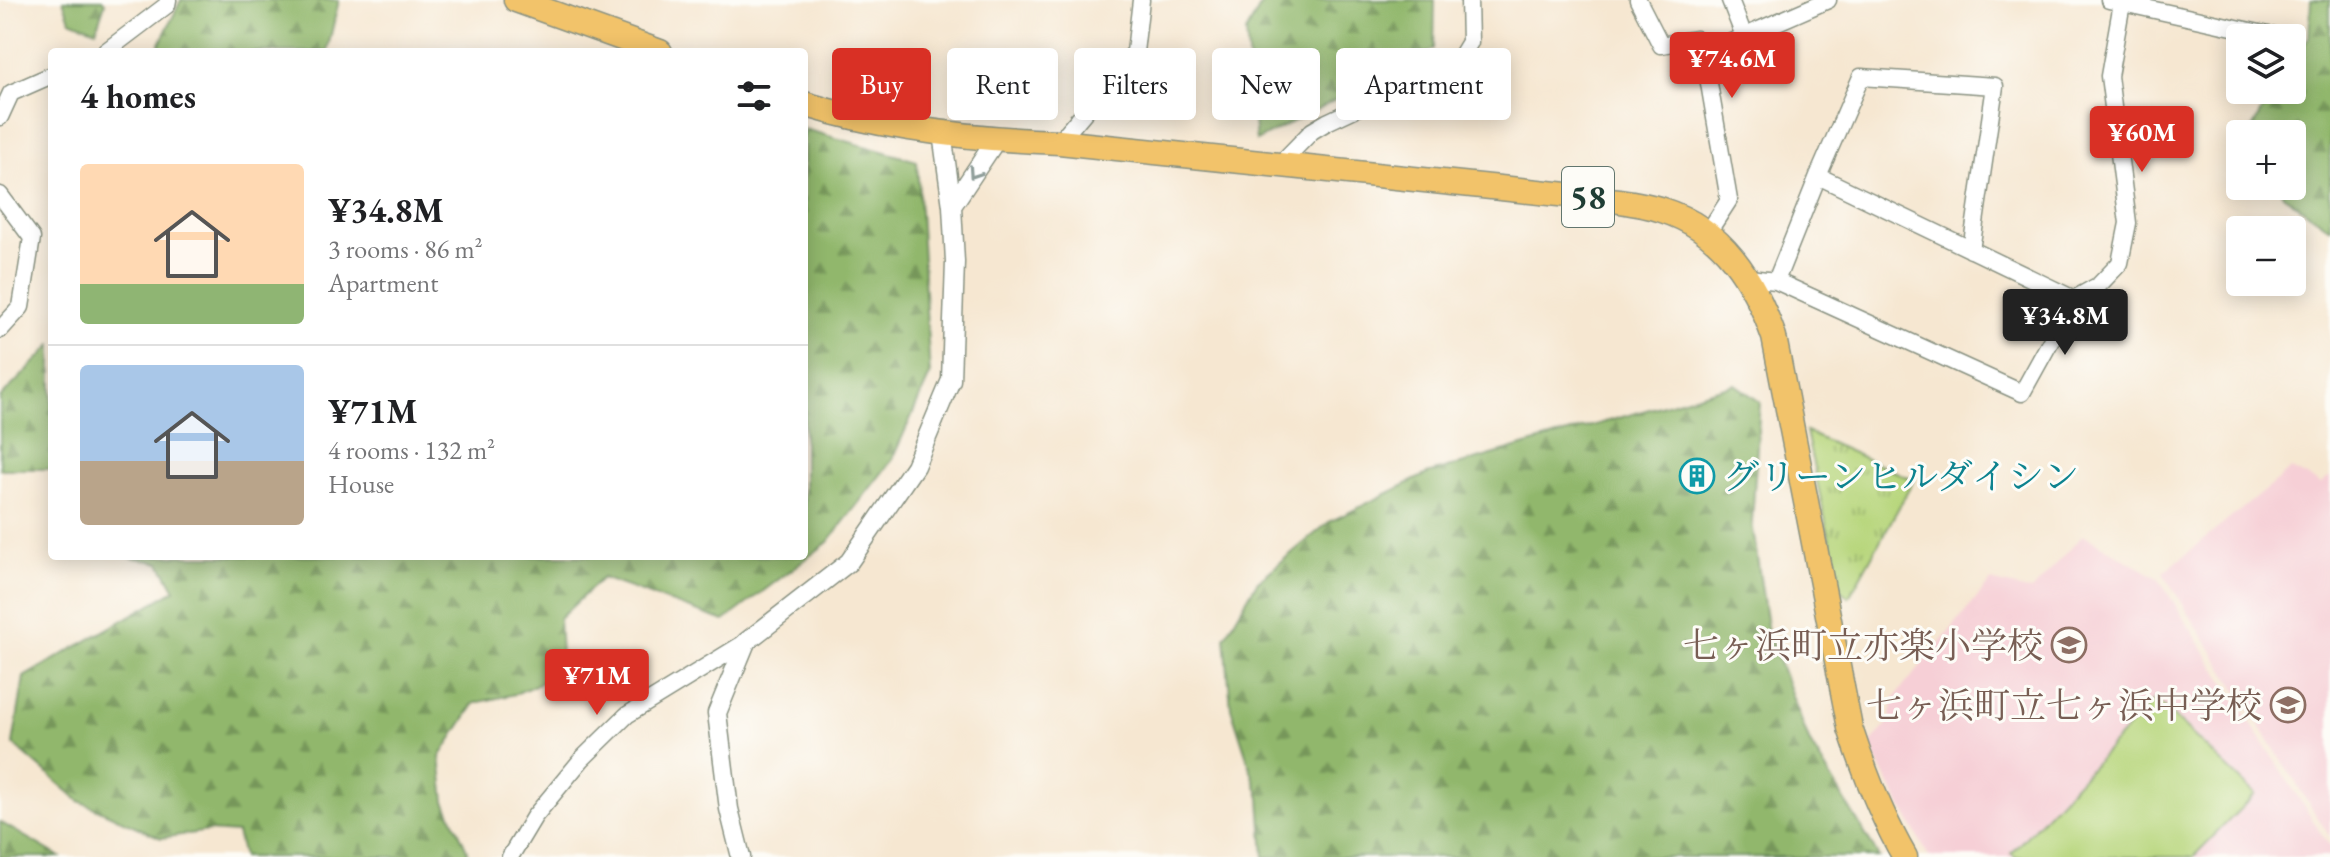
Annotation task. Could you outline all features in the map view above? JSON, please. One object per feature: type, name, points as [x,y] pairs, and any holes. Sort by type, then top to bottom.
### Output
[{"type":"main road","points":[[516,0],[649,48]]},
{"type":"main road","name":"58","points":[[808,105],[845,116],[996,140],[1059,142],[1280,164],[1638,204],[1663,210],[1707,234],[1749,278],[1763,304],[1774,337],[1850,728],[1866,777],[1905,857]]},
{"type":"street","points":[[110,48],[167,5],[168,0]]},
{"type":"street","points":[[1059,142],[1135,52],[1141,0]]},
{"type":"street","points":[[1280,164],[1312,131],[1327,122],[1459,60],[1470,42],[1469,0]]},
{"type":"street","points":[[1638,0],[1661,45],[1695,39],[1704,54],[1729,200],[1707,234]]},
{"type":"street","points":[[1730,0],[1744,36]]},
{"type":"street","points":[[1704,54],[1828,0]]},
{"type":"street","points":[[1749,278],[1776,281],[2022,393],[2074,299],[2099,285],[2120,263],[2128,223],[2109,76],[2113,1],[2226,26]]},
{"type":"street","points":[[0,117],[11,93],[48,77]]},
{"type":"street","points":[[1776,281],[1861,77],[1995,86],[1971,250]]},
{"type":"street","points":[[510,857],[534,817],[582,759],[627,715],[746,642],[849,562],[915,466],[951,380],[955,262],[952,206],[942,133]]},
{"type":"street","points":[[952,206],[996,140]]},
{"type":"street","points":[[1818,176],[2074,299]]},
{"type":"street","points":[[0,195],[32,238],[21,307],[0,330]]},
{"type":"street","points":[[741,857],[729,809],[717,713],[746,642]]},
{"type":"shaded area","name":"七ヶ浜町立七ヶ浜中学校","points":[[2291,469],[2321,484],[2330,477],[2330,837],[2163,573]]},
{"type":"shaded area","name":"七ヶ浜町立亦楽小学校","points":[[2083,535],[2158,578],[2330,847],[2330,855],[1929,857],[1870,744],[1890,721],[1894,698],[1991,581],[2032,591]]},
{"type":"green space","points":[[63,0],[102,0],[105,3],[96,30],[70,20]]},
{"type":"green space","points":[[181,0],[339,0],[328,48],[158,48]]},
{"type":"green space","points":[[1264,0],[1435,0],[1434,48],[1336,48],[1336,100],[1320,108],[1320,48],[1247,48],[1246,32]]},
{"type":"green space","points":[[2311,0],[2330,0],[2330,228],[2290,200],[2306,200],[2306,120],[2257,120],[2265,104],[2306,104],[2306,41],[2309,37]]},
{"type":"green space","points":[[1254,120],[1297,120],[1256,141]]},
{"type":"green space","points":[[808,130],[917,161],[930,375],[892,460],[828,542],[808,557]]},
{"type":"green space","points":[[48,349],[48,469],[0,469],[0,398]]},
{"type":"green space","points":[[1735,384],[1760,402],[1752,522],[1768,633],[1810,743],[1879,857],[1264,857],[1260,798],[1231,708],[1225,637],[1257,582],[1329,522],[1427,474]]},
{"type":"green space","points":[[1806,432],[1914,480],[1849,597],[1841,591]]},
{"type":"green space","points":[[145,560],[804,560],[724,621],[602,578],[559,619],[562,673],[515,694],[475,703],[440,757],[445,801],[468,857],[243,857],[237,833],[208,831],[161,838],[79,801],[13,744],[24,677],[175,590],[160,563]]},
{"type":"green space","points":[[2155,699],[2255,794],[2193,857],[2015,857],[2011,853]]},
{"type":"green space","points":[[0,822],[60,857],[0,857]]},
{"type":"place","name":"グリーンヒルダイシン","points":[[1697,476]]},
{"type":"place","name":"七ヶ浜町立亦楽小学校","points":[[2069,645]]},
{"type":"place","name":"七ヶ浜町立七ヶ浜中学校","points":[[2288,705]]}]
